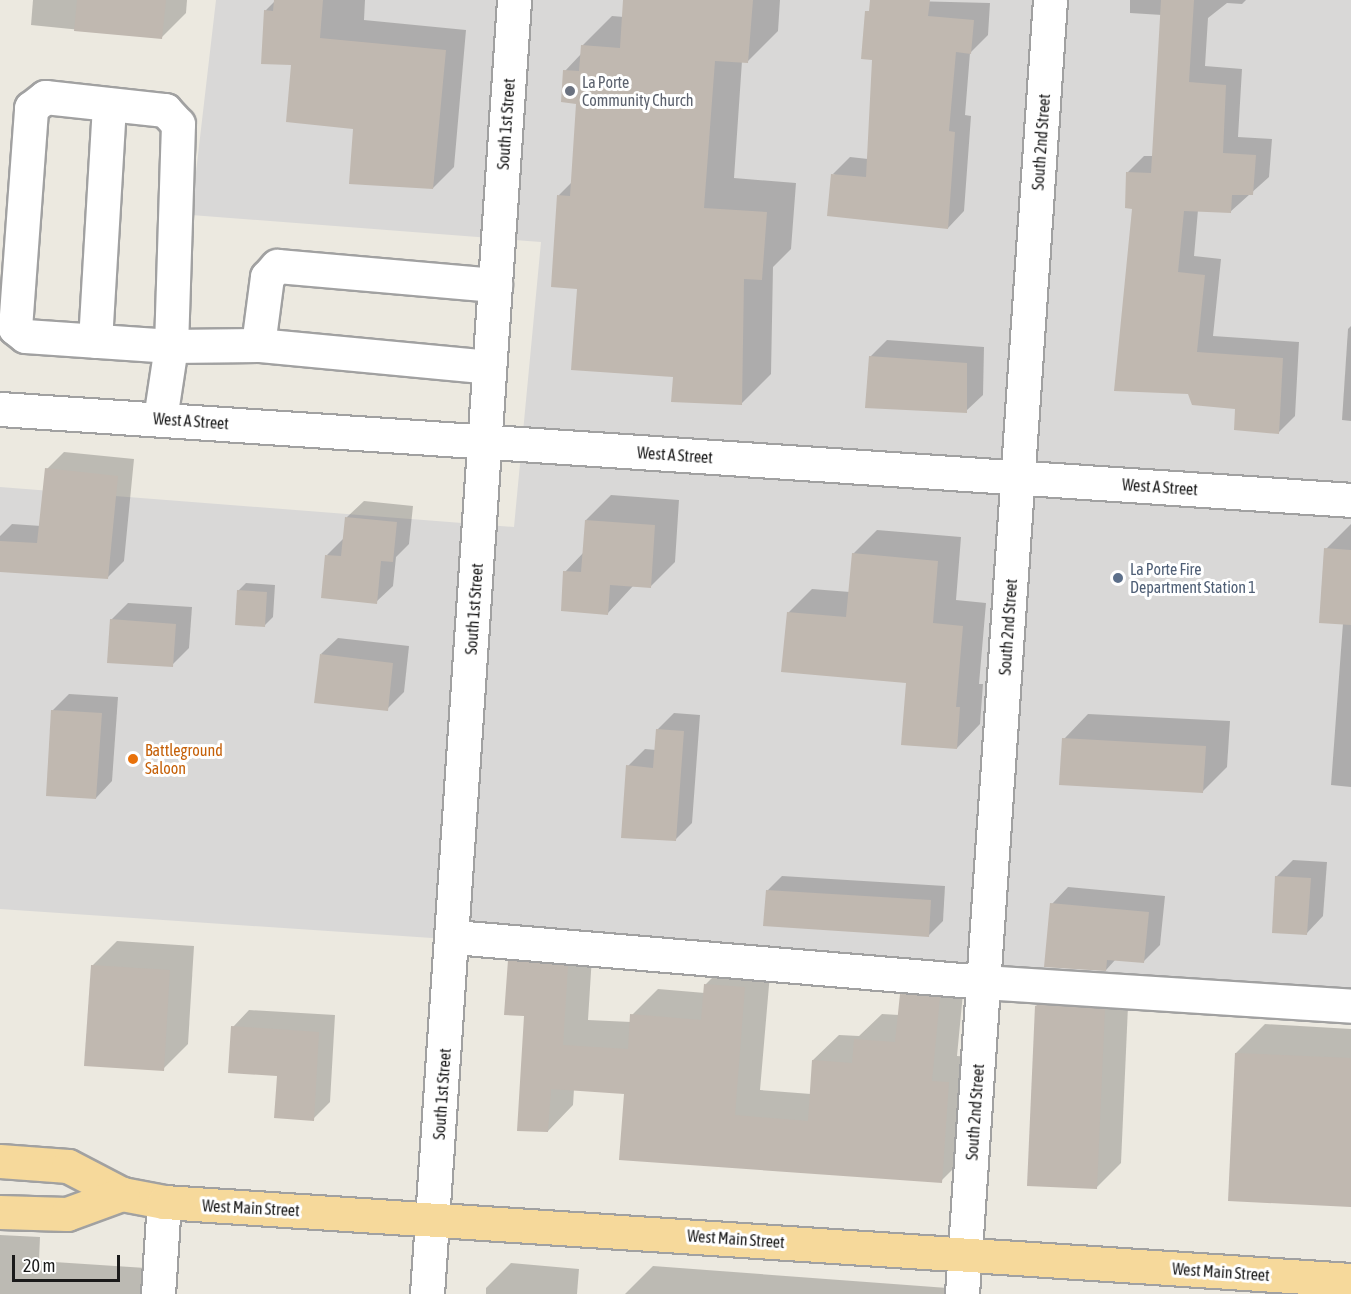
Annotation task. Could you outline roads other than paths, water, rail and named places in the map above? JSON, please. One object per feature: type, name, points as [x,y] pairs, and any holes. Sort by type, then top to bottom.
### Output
[{"type":"main road","name":"West Main Street","points":[[0,1161],[68,1166],[122,1194],[164,1202],[1351,1280]]},
{"type":"main road","points":[[0,1212],[67,1214],[122,1194]]},
{"type":"street","name":"South 1st Street","points":[[427,1294],[454,937],[514,0]]},
{"type":"street","name":"South 2nd Street","points":[[962,1294],[1050,0]]},
{"type":"street","points":[[160,419],[171,346],[178,124],[165,110],[45,98],[31,108],[15,328],[26,336],[171,346],[258,345],[489,367]]},
{"type":"street","points":[[95,341],[109,104]]},
{"type":"street","points":[[258,345],[267,277],[277,266],[495,285]]},
{"type":"street","name":"West A Street","points":[[0,409],[1351,500]]},
{"type":"street","points":[[454,937],[984,982],[1351,1006]]},
{"type":"street","points":[[158,1294],[164,1202]]},
{"type":"place","name":"La Porte Community Church","points":[[570,91]]},
{"type":"place","name":"La Porte Fire Department Station 1","points":[[1118,578]]},
{"type":"place","name":"Battleground Saloon","points":[[133,759]]}]
